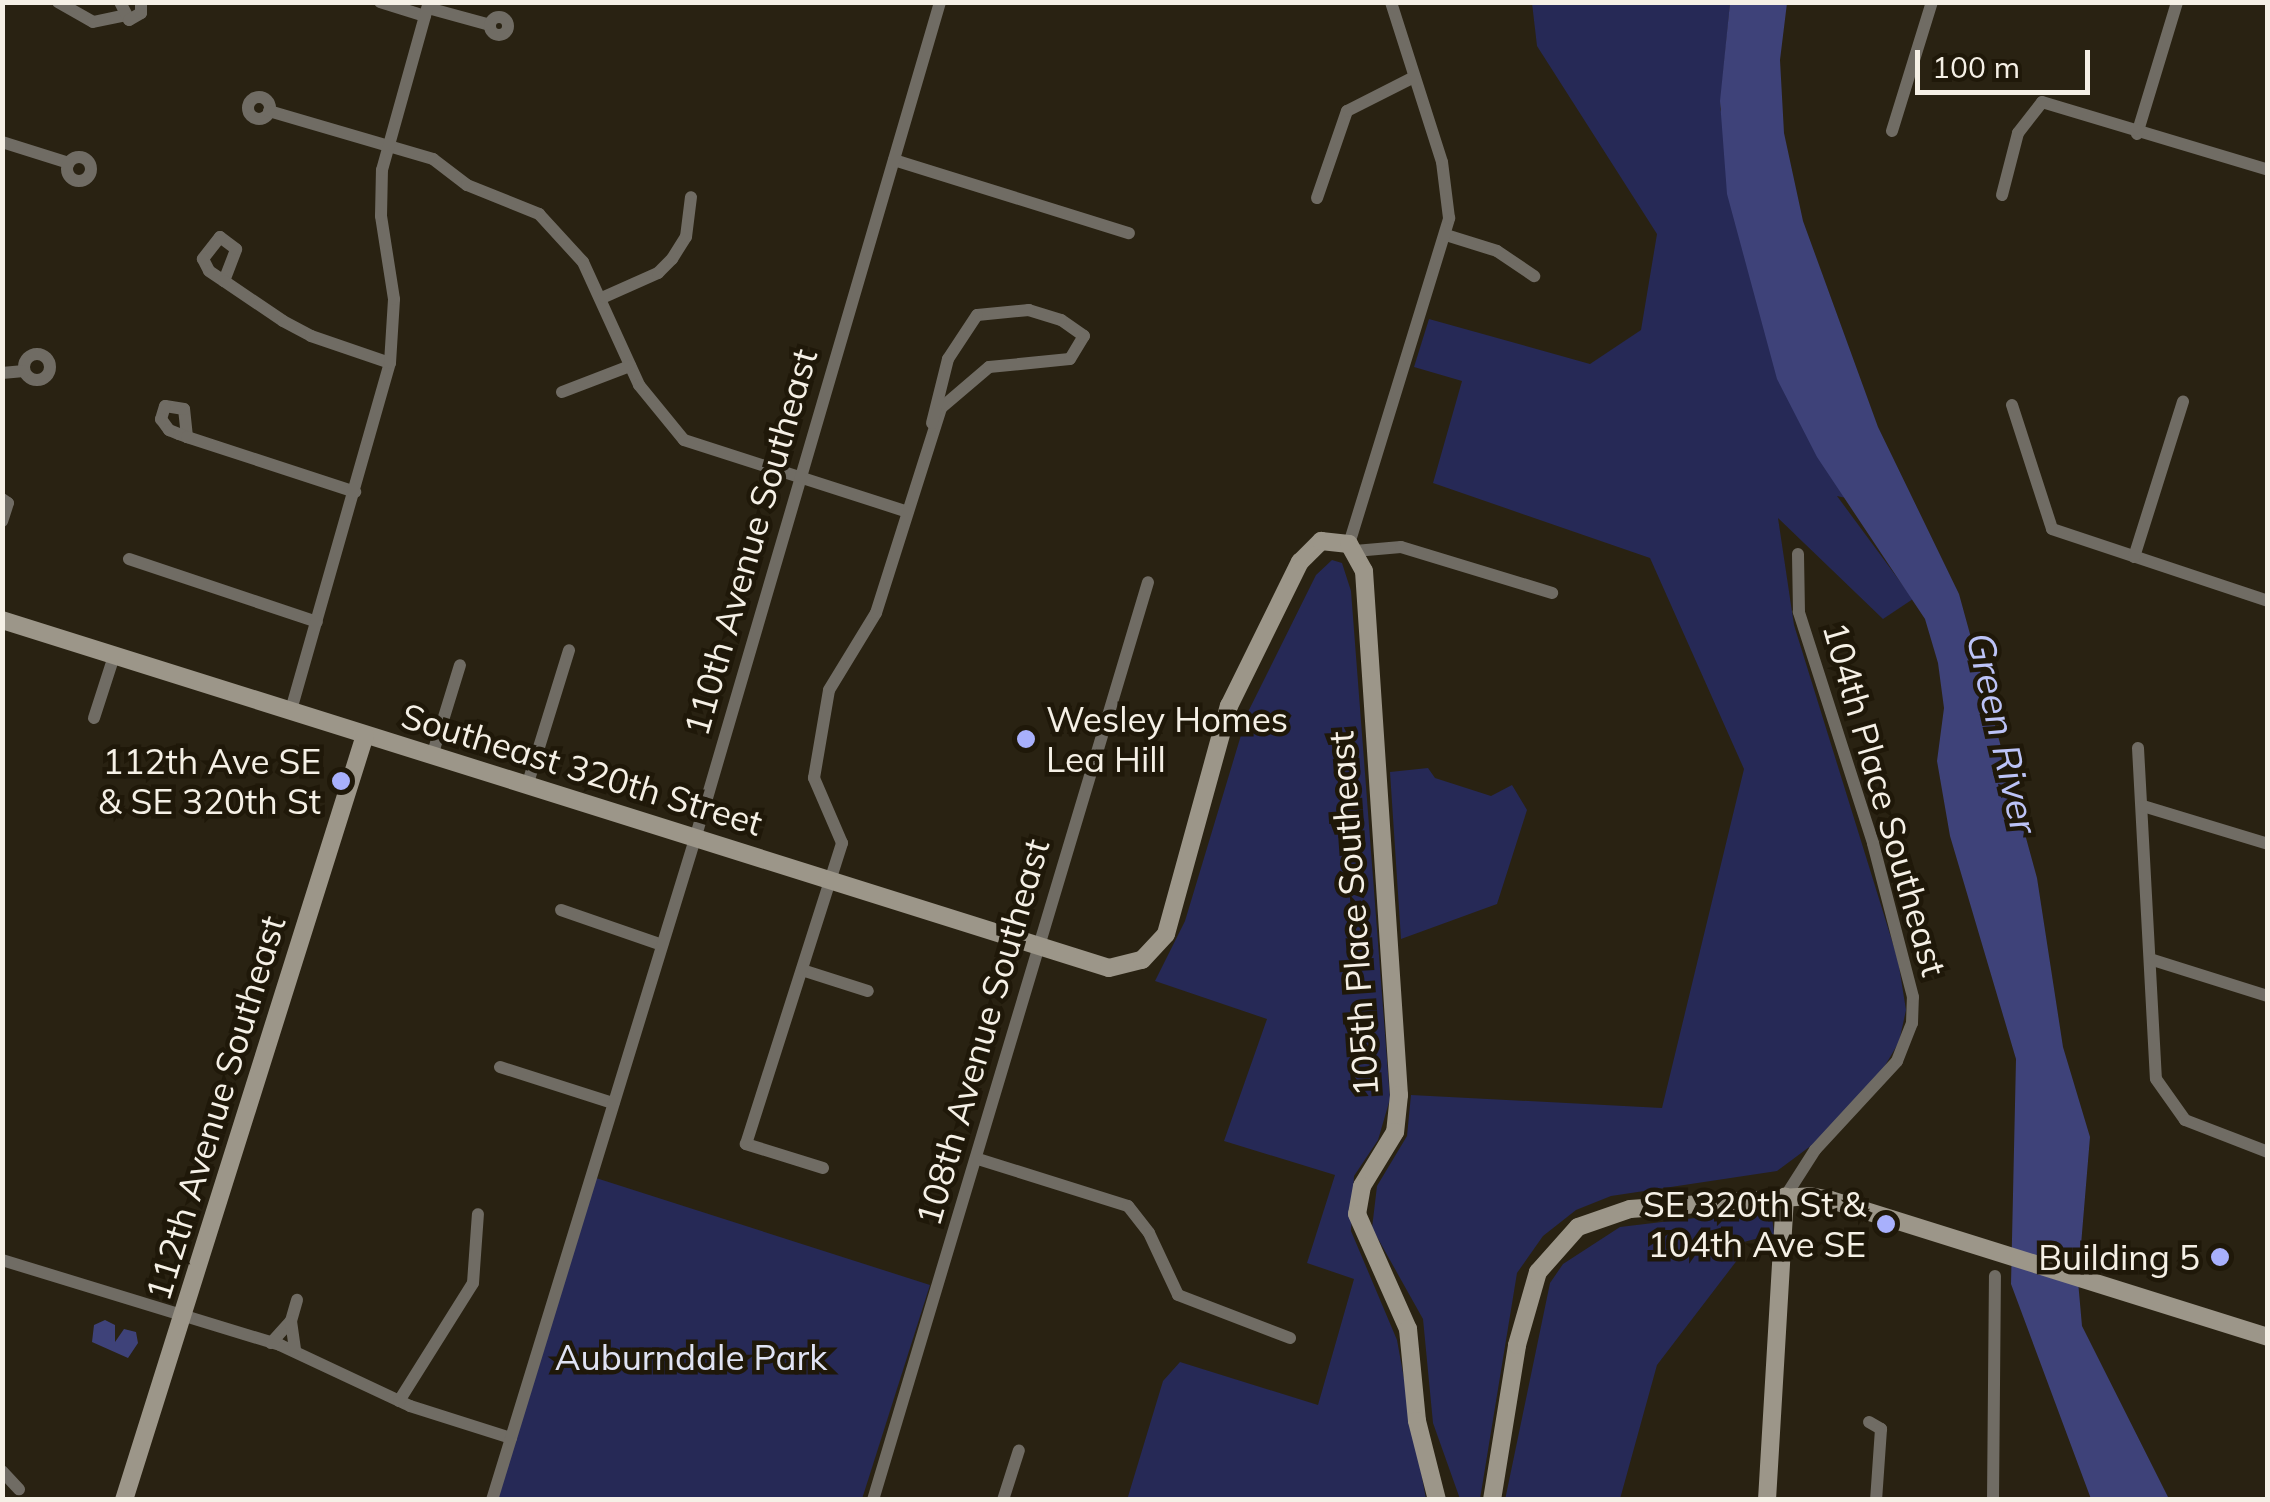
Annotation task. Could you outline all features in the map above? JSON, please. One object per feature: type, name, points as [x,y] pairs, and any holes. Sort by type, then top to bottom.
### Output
[{"type":"street","points":[[58,2],[93,22],[121,9],[139,16],[141,2]]},
{"type":"street","points":[[380,2],[490,25]]},
{"type":"street","name":"110th Avenue Southeast","points":[[492,1500],[695,839],[940,2]]},
{"type":"street","points":[[1391,2],[1446,177],[1446,235],[1352,547],[1401,546],[1552,592]]},
{"type":"street","points":[[1892,131],[1932,2]]},
{"type":"street","points":[[2137,134],[2177,2]]},
{"type":"street","points":[[291,710],[390,363],[394,300],[380,195],[388,146],[427,9]]},
{"type":"street","points":[[1317,198],[1350,108],[1414,77]]},
{"type":"street","points":[[2002,196],[2018,133],[2038,103],[2268,170]]},
{"type":"street","points":[[269,112],[433,159],[467,184],[539,214],[572,246],[604,297],[630,366],[662,420],[684,440],[798,480],[905,511]]},
{"type":"street","points":[[2,142],[69,163]]},
{"type":"street","points":[[894,160],[1129,233]]},
{"type":"street","points":[[604,297],[658,274],[672,259],[686,237],[691,197]]},
{"type":"street","points":[[1446,235],[1497,251],[1534,276]]},
{"type":"street","points":[[224,281],[311,336],[390,363]]},
{"type":"street","points":[[823,1168],[746,1144],[841,836],[814,778],[829,690],[876,612],[948,360],[977,315],[1029,310],[1061,320],[1084,336],[1070,358],[1011,361],[972,376],[932,423]]},
{"type":"street","points":[[562,392],[630,366]]},
{"type":"street","points":[[2,373],[24,371]]},
{"type":"street","points":[[2134,557],[2183,402]]},
{"type":"street","points":[[2012,406],[2052,528],[2268,601]]},
{"type":"street","points":[[187,437],[354,492]]},
{"type":"street","points":[[2,500],[8,504],[2,521]]},
{"type":"street","name":"Southeast 320th Street","points":[[2,620],[830,880],[1036,950],[1109,968],[1142,960],[1162,941],[1174,914],[1220,730],[1246,664],[1310,549],[1333,539],[1352,547]]},
{"type":"street","name":"105th Place Southeast","points":[[1352,547],[1365,582],[1399,1095],[1395,1132],[1362,1186],[1357,1214],[1408,1329],[1417,1421],[1437,1500]]},
{"type":"street","name":"104th Place Southeast","points":[[1785,1197],[1815,1150],[1897,1061],[1912,1022],[1913,998],[1873,843],[1799,612],[1798,554]]},
{"type":"street","points":[[128,560],[317,622]]},
{"type":"street","name":"108th Avenue Southeast","points":[[873,1500],[1148,582]]},
{"type":"street","points":[[527,786],[569,650]]},
{"type":"street","points":[[94,718],[114,656]]},
{"type":"street","points":[[432,756],[460,665]]},
{"type":"street","name":"112th Avenue Southeast","points":[[124,1500],[365,735]]},
{"type":"street","points":[[2138,748],[2153,960],[2156,1079],[2180,1116],[2218,1136],[2268,1152]]},
{"type":"street","points":[[2143,806],[2268,844]]},
{"type":"street","points":[[561,910],[662,945]]},
{"type":"street","points":[[2153,960],[2268,996]]},
{"type":"street","points":[[802,970],[868,991]]},
{"type":"street","points":[[500,1067],[612,1103]]},
{"type":"street","points":[[978,1159],[1128,1206],[1149,1233],[1178,1295],[1290,1338]]},
{"type":"street","points":[[1768,1500],[1785,1197]]},
{"type":"street","points":[[1492,1500],[1524,1316],[1538,1272],[1560,1241],[1598,1216],[1630,1209],[1785,1197],[1832,1200],[2268,1336]]},
{"type":"street","points":[[399,1401],[474,1283],[478,1214]]},
{"type":"street","points":[[2,1260],[295,1351],[399,1401],[511,1438]]},
{"type":"street","points":[[1993,1500],[1995,1276]]},
{"type":"street","points":[[295,1351],[291,1321],[297,1300]]},
{"type":"street","points":[[270,1343],[291,1321]]},
{"type":"street","points":[[1869,1422],[1881,1429],[1876,1500]]},
{"type":"street","points":[[1003,1500],[1019,1450]]},
{"type":"street","points":[[2,1471],[19,1489]]},
{"type":"green space","points":[[1532,3],[1730,3],[1720,109],[1864,502],[1837,496],[1913,599],[1883,619],[1778,518],[1794,625],[1898,960],[1906,1010],[1899,1042],[1880,1074],[1816,1142],[1777,1171],[1611,1196],[1576,1210],[1543,1236],[1517,1273],[1480,1499],[1460,1499],[1433,1423],[1423,1319],[1372,1228],[1377,1186],[1407,1136],[1411,1095],[1662,1108],[1744,769],[1650,558],[1433,483],[1462,381],[1414,367],[1429,319],[1590,364],[1641,330],[1657,234],[1537,46]]},
{"type":"green space","points":[[1332,560],[1342,563],[1351,591],[1390,1099],[1378,1140],[1354,1176],[1351,1231],[1397,1340],[1426,1499],[1127,1500],[1163,1381],[1180,1362],[1318,1405],[1354,1279],[1307,1263],[1335,1175],[1224,1141],[1267,1019],[1155,981],[1185,921],[1248,712],[1316,575]]},
{"type":"green space","points":[[1428,768],[1435,778],[1491,796],[1512,785],[1527,810],[1497,904],[1401,939],[1390,772]]},
{"type":"green space","name":"Auburndale Park","points":[[596,1178],[930,1285],[862,1499],[497,1500]]},
{"type":"green space","points":[[1762,1210],[1772,1216],[1774,1234],[1740,1243],[1738,1259],[1657,1365],[1620,1499],[1505,1500],[1550,1283],[1563,1264],[1620,1227]]},
{"type":"water","name":"Green River","points":[[1730,3],[1787,3],[1780,60],[1784,133],[1803,221],[1878,427],[1959,594],[2037,878],[2063,1047],[2090,1137],[2078,1281],[2082,1326],[2169,1499],[2091,1499],[2011,1284],[2016,1059],[1950,836],[1937,761],[1944,708],[1938,663],[1925,619],[1817,457],[1777,379],[1727,194],[1720,101]]},
{"type":"water","points":[[105,1320],[115,1325],[115,1342],[124,1329],[136,1332],[138,1343],[128,1358],[92,1342],[94,1325]]},
{"type":"place","name":"Wesley Homes Lea Hill","points":[[1026,739]]},
{"type":"place","name":"112th Ave SE & SE 320th St","points":[[341,781]]},
{"type":"place","name":"SE 320th St & 104th Ave SE","points":[[1886,1224]]},
{"type":"place","name":"Building 5","points":[[2220,1257]]}]
